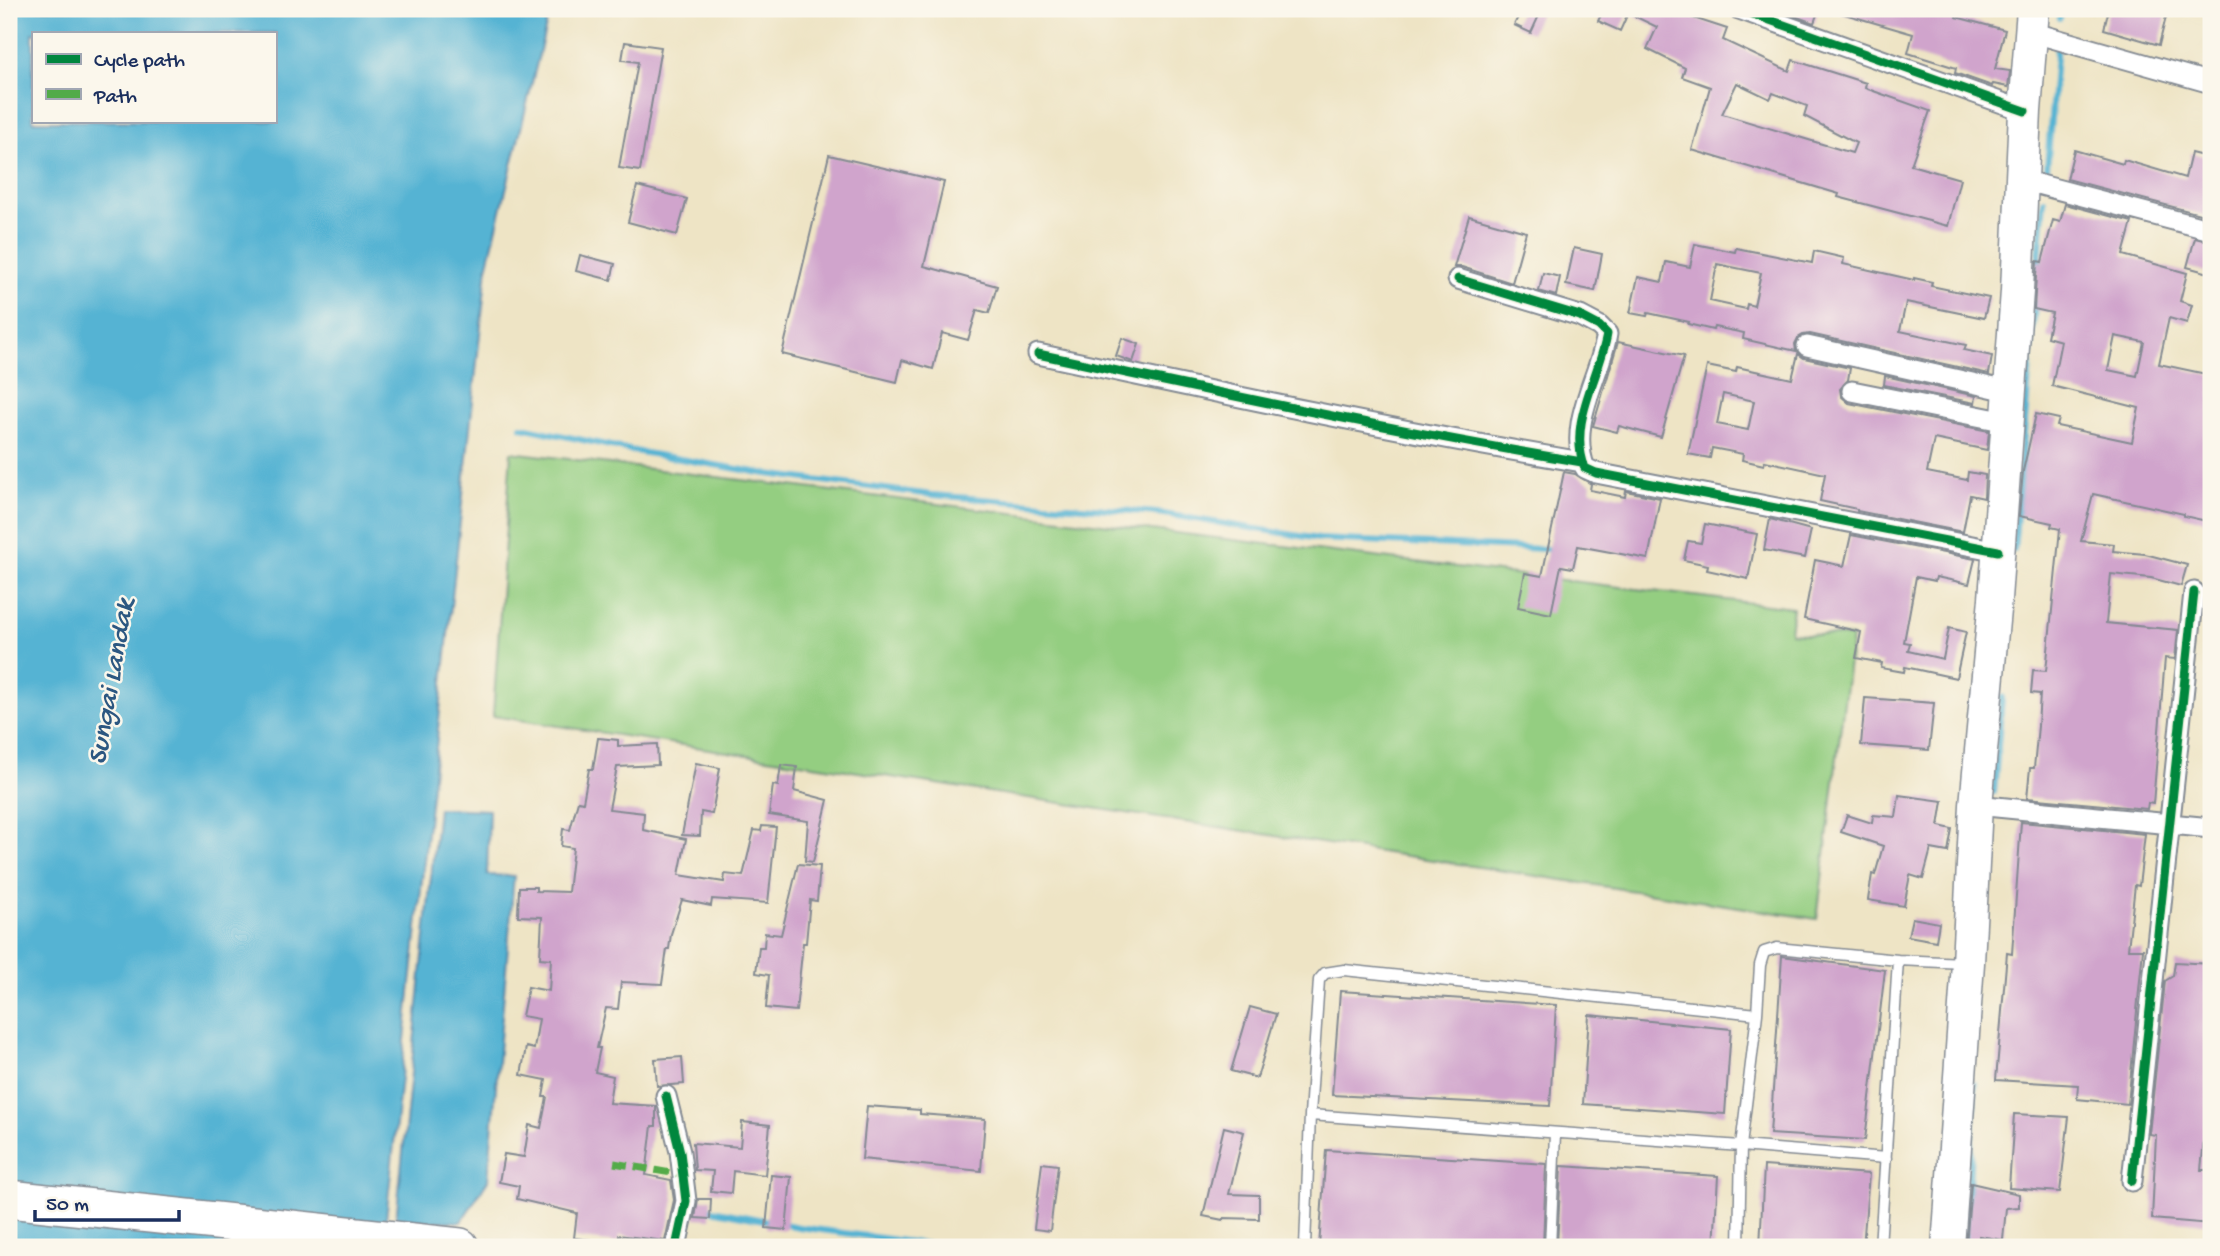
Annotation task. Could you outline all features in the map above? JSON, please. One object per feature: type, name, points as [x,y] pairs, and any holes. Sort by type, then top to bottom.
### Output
[{"type":"highway","points":[[9,1199],[460,1247]]},
{"type":"main road","points":[[1948,1247],[1976,806],[2017,291],[2032,20]]},
{"type":"street","points":[[1739,9],[2025,111]]},
{"type":"street","points":[[2032,20],[2211,83]]},
{"type":"street","points":[[2022,180],[2211,230]]},
{"type":"street","points":[[1458,279],[1580,316],[1599,326],[1607,334],[1587,398],[1580,438],[1585,468],[1596,473],[1998,551]]},
{"type":"street","points":[[1807,346],[2008,390]]},
{"type":"street","points":[[1038,354],[1285,407],[1582,462]]},
{"type":"street","points":[[1852,391],[2007,422]]},
{"type":"street","points":[[2132,1181],[2194,592]]},
{"type":"street","points":[[1976,806],[2211,828]]},
{"type":"street","points":[[666,1096],[680,1152],[686,1201],[676,1247]]},
{"type":"lane","points":[[1739,1247],[1741,1146],[1757,1014],[1760,965],[1765,952],[1777,948],[1898,960],[1968,963]]},
{"type":"lane","points":[[1880,1247],[1898,960]]},
{"type":"lane","points":[[1305,1247],[1319,980],[1325,973],[1344,970],[1757,1014]]},
{"type":"lane","points":[[1310,1115],[1886,1158]]},
{"type":"lane","points":[[1550,1247],[1555,1133]]},
{"type":"green space","points":[[511,452],[1793,608],[1790,633],[1852,637],[1817,919],[493,716]]},
{"type":"water","name":"Sungai Landak","points":[[9,9],[550,9],[487,268],[383,1247],[9,1247]]},
{"type":"water","points":[[438,808],[489,810],[487,875],[514,876],[488,1180],[461,1222],[396,1220]]},
{"type":"building","points":[[1522,9],[1542,9],[1531,33],[1514,25]]},
{"type":"building","points":[[1604,9],[1687,9],[1684,15],[1727,29],[1723,40],[1789,71],[1793,60],[1866,83],[1865,88],[1930,111],[1911,165],[1960,179],[1948,226],[1838,197],[1839,194],[1692,150],[1710,87],[1682,77],[1685,68],[1647,49],[1657,27],[1628,13],[1620,31],[1598,21]],"holes":[[[1737,83],[1770,99],[1773,93],[1807,106],[1804,116],[1856,143],[1852,153],[1722,114]]]},
{"type":"building","points":[[1775,9],[1819,9],[1814,23]]},
{"type":"building","points":[[1841,9],[1958,9],[1956,17],[2005,30],[1995,69],[2010,71],[2008,87],[1992,86],[1955,73],[1956,68],[1908,53],[1913,34],[1841,13]]},
{"type":"building","points":[[2109,9],[2153,9],[2167,13],[2159,45],[2104,29]]},
{"type":"building","points":[[625,42],[661,47],[640,171],[619,168],[638,62],[622,60]]},
{"type":"building","points":[[2074,150],[2123,164],[2124,160],[2185,178],[2191,153],[2211,158],[2211,217],[2067,179]]},
{"type":"building","points":[[829,155],[944,182],[924,266],[997,286],[989,313],[977,310],[968,340],[942,333],[933,369],[902,360],[897,382],[782,354]]},
{"type":"building","points":[[637,186],[687,199],[677,235],[628,222]]},
{"type":"building","points":[[2065,204],[2132,222],[2123,255],[2187,273],[2180,301],[2192,305],[2187,323],[2169,318],[2159,364],[2211,375],[2211,522],[2093,494],[2081,541],[2114,544],[2113,551],[2145,554],[2187,565],[2181,586],[2151,578],[2111,574],[2106,623],[2178,630],[2175,659],[2165,658],[2153,804],[2148,803],[2147,809],[2027,798],[2030,768],[2034,768],[2040,694],[2031,693],[2033,670],[2046,671],[2060,529],[2051,527],[2052,523],[2019,516],[2023,471],[2036,414],[2059,419],[2057,426],[2132,442],[2139,408],[2052,386],[2061,341],[2047,337],[2052,313],[2034,309],[2037,261],[2042,262],[2053,220],[2060,222]],"holes":[[[2115,336],[2144,342],[2137,376],[2108,370]]]},
{"type":"building","points":[[1469,216],[1526,232],[1512,283],[1462,267],[1454,267]]},
{"type":"building","points":[[2195,238],[2211,242],[2209,273],[2187,267]]},
{"type":"building","points":[[1695,244],[1735,252],[1736,248],[1812,263],[1814,251],[1844,258],[1843,264],[1932,282],[1931,286],[1989,298],[1984,318],[1906,302],[1900,331],[1966,345],[1964,350],[1992,356],[1989,374],[1810,334],[1798,338],[1796,351],[1743,339],[1744,333],[1714,327],[1713,330],[1648,313],[1647,316],[1630,313],[1638,277],[1662,282],[1666,262],[1690,267]],"holes":[[[1717,264],[1761,273],[1754,306],[1747,304],[1746,309],[1710,301]]]},
{"type":"building","points":[[1574,248],[1602,254],[1595,291],[1566,285]]},
{"type":"building","points":[[580,255],[615,264],[611,280],[576,271]]},
{"type":"building","points":[[1543,273],[1560,277],[1556,296],[1539,291]]},
{"type":"building","points":[[1122,338],[1139,344],[1133,362],[1116,356]]},
{"type":"building","points":[[1618,342],[1684,356],[1661,437],[1619,426],[1617,432],[1593,426]]},
{"type":"building","points":[[1798,354],[1804,358],[1850,368],[1848,380],[1840,389],[1841,396],[1849,403],[1989,431],[1987,450],[1934,439],[1927,472],[1967,480],[1968,472],[1985,475],[1984,498],[1970,495],[1963,532],[1820,501],[1825,474],[1765,461],[1764,465],[1742,460],[1743,454],[1712,448],[1710,458],[1688,454],[1707,366],[1736,372],[1737,367],[1792,379]],"holes":[[[1723,394],[1754,401],[1748,430],[1717,424]]]},
{"type":"building","points":[[1885,376],[1976,396],[1975,403],[1884,385]]},
{"type":"building","points":[[1564,472],[1575,474],[1591,484],[1590,490],[1625,497],[1626,491],[1660,498],[1648,559],[1578,546],[1573,568],[1561,566],[1551,614],[1518,607],[1525,573],[1542,576]]},
{"type":"building","points":[[1770,519],[1811,530],[1805,558],[1764,550]]},
{"type":"building","points":[[1705,524],[1757,534],[1748,579],[1707,570],[1708,565],[1684,560],[1688,541],[1701,543]]},
{"type":"building","points":[[1851,535],[1975,559],[1969,584],[1936,577],[1935,581],[1916,577],[1904,642],[1910,643],[1908,651],[1943,659],[1949,628],[1966,632],[1956,678],[1905,667],[1904,672],[1881,668],[1882,663],[1856,658],[1861,632],[1804,619],[1815,560],[1844,566]]},
{"type":"building","points":[[1865,698],[1934,703],[1929,750],[1861,745]]},
{"type":"building","points":[[598,738],[618,740],[618,746],[657,744],[658,765],[617,767],[609,809],[644,813],[643,830],[686,839],[679,875],[724,882],[725,874],[743,876],[754,830],[761,831],[762,826],[776,827],[768,903],[712,899],[711,906],[682,900],[667,949],[662,984],[621,982],[618,1009],[606,1008],[595,1072],[613,1076],[609,1103],[656,1106],[656,1126],[652,1126],[646,1175],[671,1180],[674,1200],[665,1241],[619,1235],[618,1243],[574,1238],[577,1213],[517,1199],[519,1186],[499,1182],[504,1154],[524,1157],[529,1125],[541,1128],[547,1097],[543,1097],[546,1080],[521,1075],[526,1047],[534,1049],[539,1019],[522,1016],[528,987],[549,991],[551,959],[540,958],[542,917],[518,916],[519,887],[536,887],[536,891],[568,892],[573,848],[561,846],[563,829],[570,830],[578,801],[583,802],[589,769],[593,769]]},
{"type":"building","points":[[696,763],[720,768],[712,814],[701,812],[700,836],[682,835]]},
{"type":"building","points":[[781,765],[797,767],[794,791],[828,800],[813,862],[805,861],[808,821],[769,815],[773,785],[778,786]]},
{"type":"building","points":[[1899,795],[1943,801],[1939,826],[1952,829],[1948,852],[1931,849],[1923,879],[1910,875],[1904,906],[1868,900],[1872,874],[1875,875],[1883,846],[1841,832],[1847,815],[1872,823],[1873,815],[1896,817]]},
{"type":"building","points":[[2021,822],[2145,834],[2139,886],[2135,885],[2128,949],[2143,949],[2128,1104],[2077,1099],[2078,1085],[1996,1080],[2007,953],[2012,954]]},
{"type":"building","points":[[798,864],[820,866],[817,901],[810,900],[796,1011],[766,1008],[769,975],[756,973],[759,947],[764,947],[765,933],[781,935]]},
{"type":"building","points":[[1912,918],[1939,923],[1936,941],[1908,936]]},
{"type":"building","points":[[1782,956],[1885,970],[1865,1140],[1770,1134]]},
{"type":"building","points":[[2175,962],[2211,964],[2211,1140],[2204,1139],[2201,1170],[2211,1170],[2211,1224],[2152,1219],[2156,1135],[2149,1134],[2165,981],[2173,976]]},
{"type":"building","points":[[1340,991],[1556,1005],[1550,1106],[1332,1095]]},
{"type":"building","points":[[1250,1007],[1276,1014],[1257,1078],[1231,1071]]},
{"type":"building","points":[[1589,1015],[1731,1029],[1725,1114],[1583,1104]]},
{"type":"building","points":[[682,1057],[684,1084],[657,1086],[655,1059]]},
{"type":"building","points":[[867,1106],[920,1110],[920,1114],[985,1119],[981,1171],[862,1159]]},
{"type":"building","points":[[2014,1114],[2069,1117],[2060,1192],[2009,1188]]},
{"type":"building","points":[[742,1122],[770,1125],[765,1175],[733,1171],[731,1193],[711,1191],[713,1171],[695,1170],[693,1143],[740,1147]]},
{"type":"building","points":[[1224,1127],[1244,1132],[1229,1194],[1259,1195],[1259,1219],[1223,1220],[1203,1216]]},
{"type":"building","points":[[1326,1150],[1546,1164],[1543,1247],[1319,1247]]},
{"type":"building","points":[[1042,1163],[1058,1165],[1050,1231],[1034,1229]]},
{"type":"building","points":[[1561,1166],[1718,1176],[1714,1247],[1557,1247]]},
{"type":"building","points":[[1764,1166],[1869,1174],[1863,1247],[1760,1247]]},
{"type":"building","points":[[771,1175],[791,1177],[786,1230],[766,1228]]},
{"type":"building","points":[[1971,1183],[2019,1194],[2019,1207],[2006,1208],[2003,1240],[1979,1236],[1978,1247],[1966,1247]]},
{"type":"building","points":[[698,1199],[711,1199],[710,1219],[695,1218]]},
{"type":"waterway","points":[[2060,18],[2061,9]]},
{"type":"waterway","points":[[2047,168],[2057,43]]},
{"type":"waterway","points":[[2038,268],[2044,200]]},
{"type":"waterway","points":[[2014,550],[2035,303]]},
{"type":"waterway","points":[[522,427],[634,451],[767,474],[932,495],[1157,513],[1319,539],[1546,549]]},
{"type":"waterway","points":[[1994,792],[2002,697]]},
{"type":"waterway","points":[[1990,839],[1991,823]]},
{"type":"waterway","points":[[1965,1247],[1975,1084]]},
{"type":"waterway","points":[[702,1208],[799,1227],[948,1247]]},
{"type":"marked path","points":[[614,1163],[683,1175]]},
{"type":"cycle path","points":[[1739,9],[2025,111]]},
{"type":"cycle path","points":[[1458,279],[1580,316],[1599,326],[1607,334],[1582,417],[1580,451],[1585,468],[1596,473],[1998,551]]},
{"type":"cycle path","points":[[1038,354],[1378,425],[1582,462]]},
{"type":"cycle path","points":[[2132,1181],[2194,592]]},
{"type":"cycle path","points":[[666,1096],[680,1152],[686,1201],[676,1247]]}]
